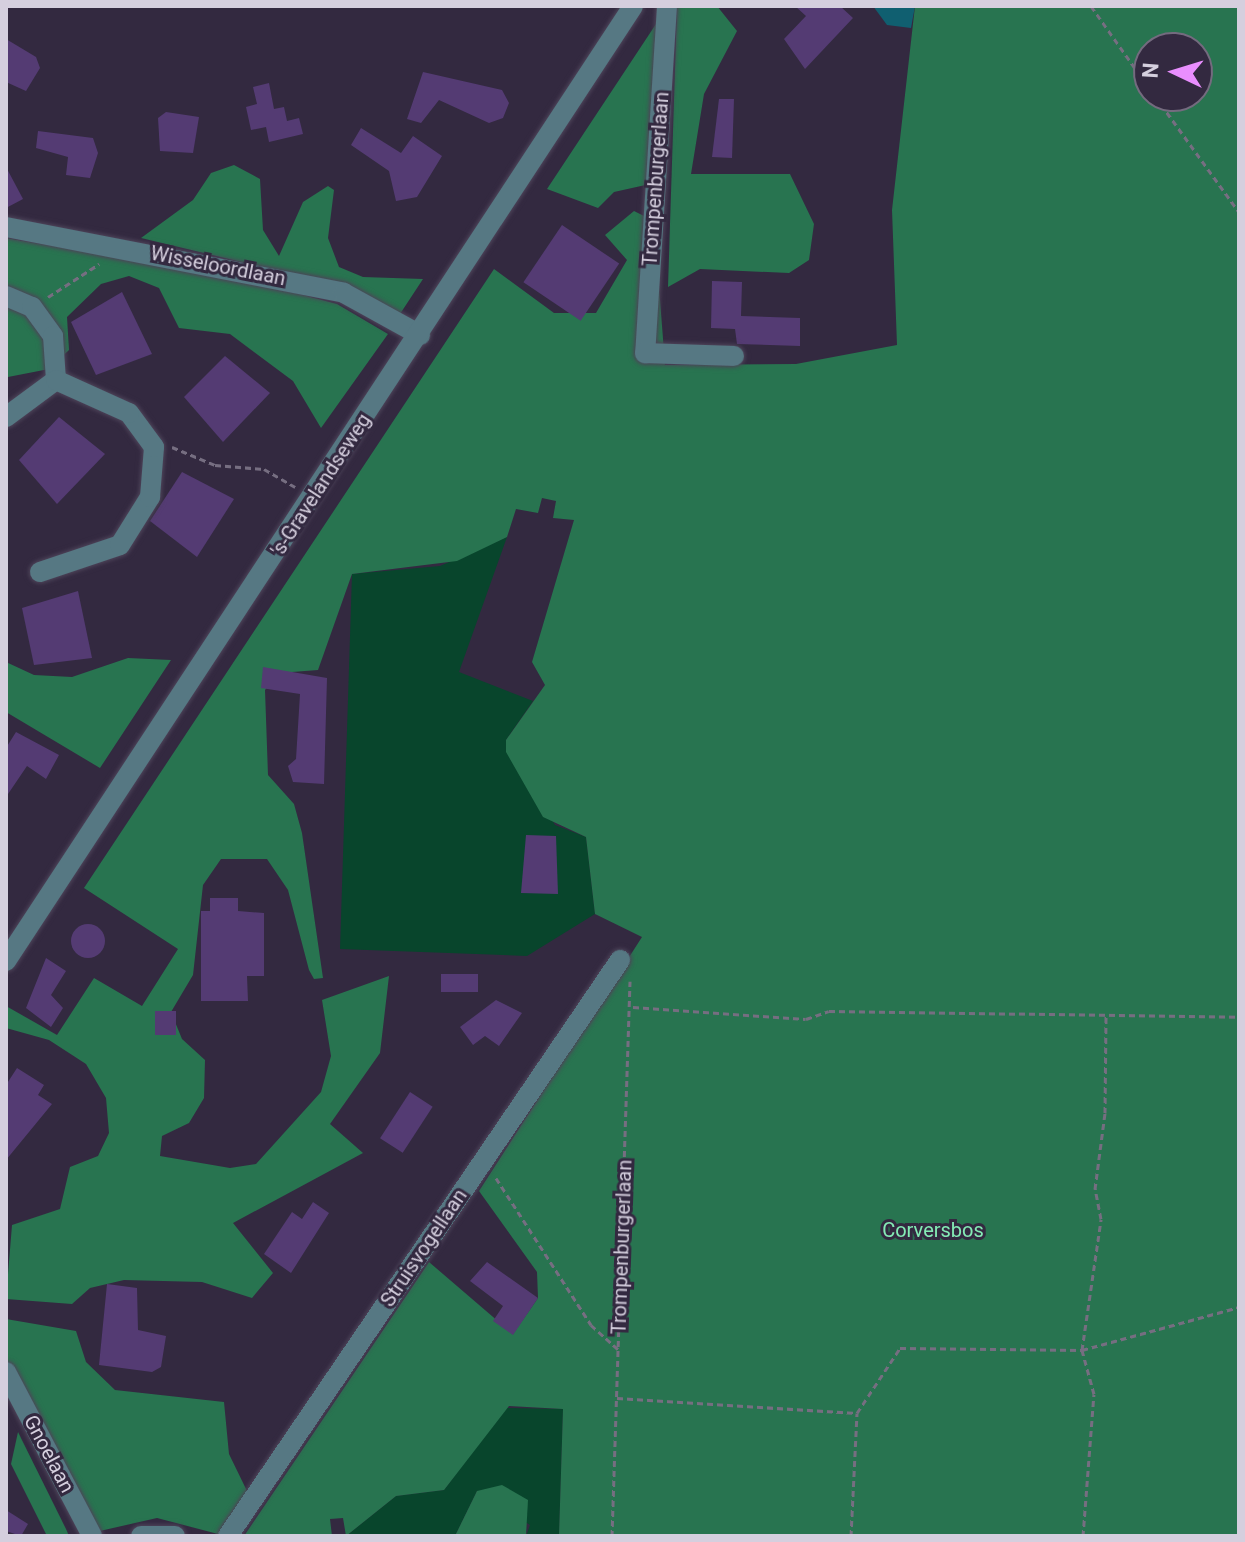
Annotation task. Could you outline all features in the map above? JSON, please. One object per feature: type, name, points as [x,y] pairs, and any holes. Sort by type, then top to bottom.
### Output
[{"type":"street","name":"'s-Gravelandseweg","points":[[6,961],[420,335],[633,6]]},
{"type":"street","name":"Trompenburgerlaan","points":[[667,6],[645,353],[734,356]]},
{"type":"street","name":"Wisseloordlaan","points":[[6,227],[344,293],[420,335]]},
{"type":"street","points":[[6,296],[32,307],[53,336],[56,380]]},
{"type":"street","points":[[6,417],[56,380]]},
{"type":"street","points":[[40,572],[120,545],[150,497],[154,447],[129,413],[56,380]]},
{"type":"street","name":"Struisvogellaan","points":[[228,1536],[620,960]]},
{"type":"street","name":"Gnoelaan","points":[[6,1372],[92,1536]]},
{"type":"street","points":[[141,1536],[175,1536]]},
{"type":"path","points":[[1091,6],[1133,65]]},
{"type":"path","points":[[1167,112],[1239,212]]},
{"type":"path","points":[[32,307],[125,248]]},
{"type":"path","points":[[154,447],[183,446],[215,465],[264,469],[299,488]]},
{"type":"path","name":"Trompenburgerlaan","points":[[612,1536],[633,1007],[620,960]]},
{"type":"path","points":[[633,1007],[806,1019],[829,1011],[1239,1017]]},
{"type":"path","points":[[1083,1536],[1094,1394],[1082,1350],[1101,1219],[1095,1189],[1105,1113],[1106,1015]]},
{"type":"path","points":[[486,1158],[517,1219],[591,1325],[619,1350]]},
{"type":"path","points":[[851,1536],[857,1413],[900,1348],[1082,1350],[1239,1307]]},
{"type":"path","points":[[617,1398],[857,1413]]},
{"type":"green space","points":[[677,6],[717,6],[737,31],[704,94],[691,174],[790,174],[814,224],[809,260],[789,273],[700,269],[668,287]]},
{"type":"green space","name":"Corversbos","points":[[915,6],[1239,6],[1239,1536],[559,1536],[563,1409],[509,1406],[444,1490],[396,1496],[346,1536],[343,1518],[330,1519],[332,1536],[244,1536],[429,1262],[513,1334],[538,1298],[537,1272],[479,1191],[642,937],[595,914],[586,837],[543,817],[506,752],[506,740],[545,685],[532,662],[574,520],[553,518],[556,501],[542,498],[538,513],[516,509],[507,537],[457,561],[352,574],[318,670],[279,673],[265,690],[268,775],[294,804],[302,833],[323,978],[314,979],[309,970],[288,890],[267,859],[221,859],[203,885],[193,975],[171,1012],[182,1039],[205,1060],[204,1098],[189,1123],[162,1136],[160,1156],[230,1168],[256,1164],[321,1092],[331,1056],[322,1000],[389,976],[380,1053],[330,1124],[363,1153],[233,1223],[273,1273],[252,1298],[202,1282],[124,1280],[90,1288],[72,1304],[6,1299],[12,1225],[60,1209],[70,1167],[98,1156],[109,1133],[106,1098],[86,1064],[49,1040],[6,1028],[6,1006],[57,1035],[94,978],[142,1006],[178,949],[84,888],[494,269],[554,313],[596,313],[627,260],[605,235],[634,211],[654,221],[665,365],[796,364],[897,345],[892,210]]},
{"type":"green space","points":[[656,24],[650,184],[614,192],[598,208],[547,189]]},
{"type":"green space","points":[[234,165],[260,179],[263,230],[279,256],[303,202],[328,186],[334,190],[328,238],[339,267],[363,277],[423,279],[400,314],[342,286],[141,238],[193,200],[211,173]]},
{"type":"green space","points":[[6,238],[239,278],[337,304],[388,334],[321,428],[293,381],[230,334],[179,328],[159,288],[129,276],[101,284],[67,317],[69,350],[49,369],[8,377]]},
{"type":"green space","points":[[507,537],[459,672],[533,701],[506,740],[555,825],[586,837],[595,914],[527,956],[340,949],[352,574],[440,566]]},
{"type":"green space","points":[[128,658],[171,660],[100,768],[6,712],[6,662],[34,675],[72,677]]},
{"type":"green space","points":[[6,1319],[76,1331],[86,1362],[115,1390],[224,1402],[229,1454],[247,1491],[218,1534],[157,1518],[91,1533],[6,1363]]},
{"type":"green space","points":[[505,1408],[563,1409],[559,1536],[526,1536],[530,1525],[477,1491],[455,1536],[346,1536],[396,1496],[444,1490]]},
{"type":"green space","points":[[18,1432],[69,1536],[47,1536],[11,1464]]},
{"type":"green space","points":[[502,1485],[528,1500],[526,1536],[455,1536],[477,1491]]},
{"type":"water","points":[[873,6],[915,6],[911,28],[887,25]]},
{"type":"building","points":[[795,6],[840,6],[853,18],[805,69],[784,39],[806,16]]},
{"type":"building","points":[[6,39],[36,57],[40,68],[26,91],[6,82]]},
{"type":"building","points":[[423,72],[502,90],[509,103],[503,118],[489,123],[439,100],[421,123],[407,119]]},
{"type":"building","points":[[269,83],[274,109],[284,107],[287,121],[299,118],[303,134],[269,142],[266,127],[251,130],[246,107],[257,104],[253,87]]},
{"type":"building","points":[[719,99],[734,99],[732,158],[712,157]]},
{"type":"building","points":[[166,112],[199,117],[193,153],[160,151],[158,118]]},
{"type":"building","points":[[361,128],[401,153],[413,136],[442,156],[417,197],[396,201],[389,171],[351,145]]},
{"type":"building","points":[[38,131],[93,138],[98,153],[90,178],[66,175],[68,157],[36,148]]},
{"type":"building","points":[[6,167],[23,199],[6,208]]},
{"type":"building","points":[[562,225],[619,264],[581,321],[523,282]]},
{"type":"building","points":[[712,281],[742,282],[741,316],[800,318],[800,346],[737,344],[735,329],[711,328]]},
{"type":"building","points":[[122,292],[152,354],[96,375],[71,322]]},
{"type":"building","points":[[225,356],[270,393],[223,442],[184,397]]},
{"type":"building","points":[[59,417],[105,454],[57,504],[19,460]]},
{"type":"building","points":[[182,472],[234,499],[197,557],[150,521]]},
{"type":"building","points":[[78,591],[92,658],[34,665],[22,608]]},
{"type":"building","points":[[263,667],[327,678],[324,784],[293,782],[288,766],[296,759],[300,694],[261,688]]},
{"type":"building","points":[[16,732],[59,755],[46,779],[27,766],[6,797],[6,748]]},
{"type":"building","points":[[526,835],[556,836],[558,894],[521,893]]},
{"type":"building","points":[[210,898],[238,898],[238,911],[264,913],[264,976],[247,976],[248,1001],[201,1001],[201,911],[210,911]]},
{"type":"building","points":[[88,924],[100,929],[105,941],[100,953],[88,958],[76,953],[71,941],[76,929]]},
{"type":"building","points":[[46,958],[66,971],[51,995],[63,1008],[51,1027],[26,1008]]},
{"type":"building","points":[[441,974],[478,974],[478,992],[441,992]]},
{"type":"building","points":[[496,1000],[522,1013],[499,1046],[485,1036],[473,1045],[460,1027]]},
{"type":"building","points":[[155,1011],[176,1011],[176,1035],[155,1035]]},
{"type":"building","points":[[17,1068],[44,1085],[38,1095],[52,1104],[6,1160],[6,1085]]},
{"type":"building","points":[[410,1092],[433,1107],[403,1153],[380,1138]]},
{"type":"building","points":[[313,1202],[329,1213],[291,1273],[264,1254],[292,1212],[302,1219]]},
{"type":"building","points":[[487,1262],[538,1298],[513,1335],[493,1321],[503,1306],[470,1281]]},
{"type":"building","points":[[107,1284],[137,1288],[138,1330],[166,1336],[161,1367],[152,1372],[99,1365]]},
{"type":"building","points":[[6,1510],[28,1524],[21,1536],[6,1531]]}]
